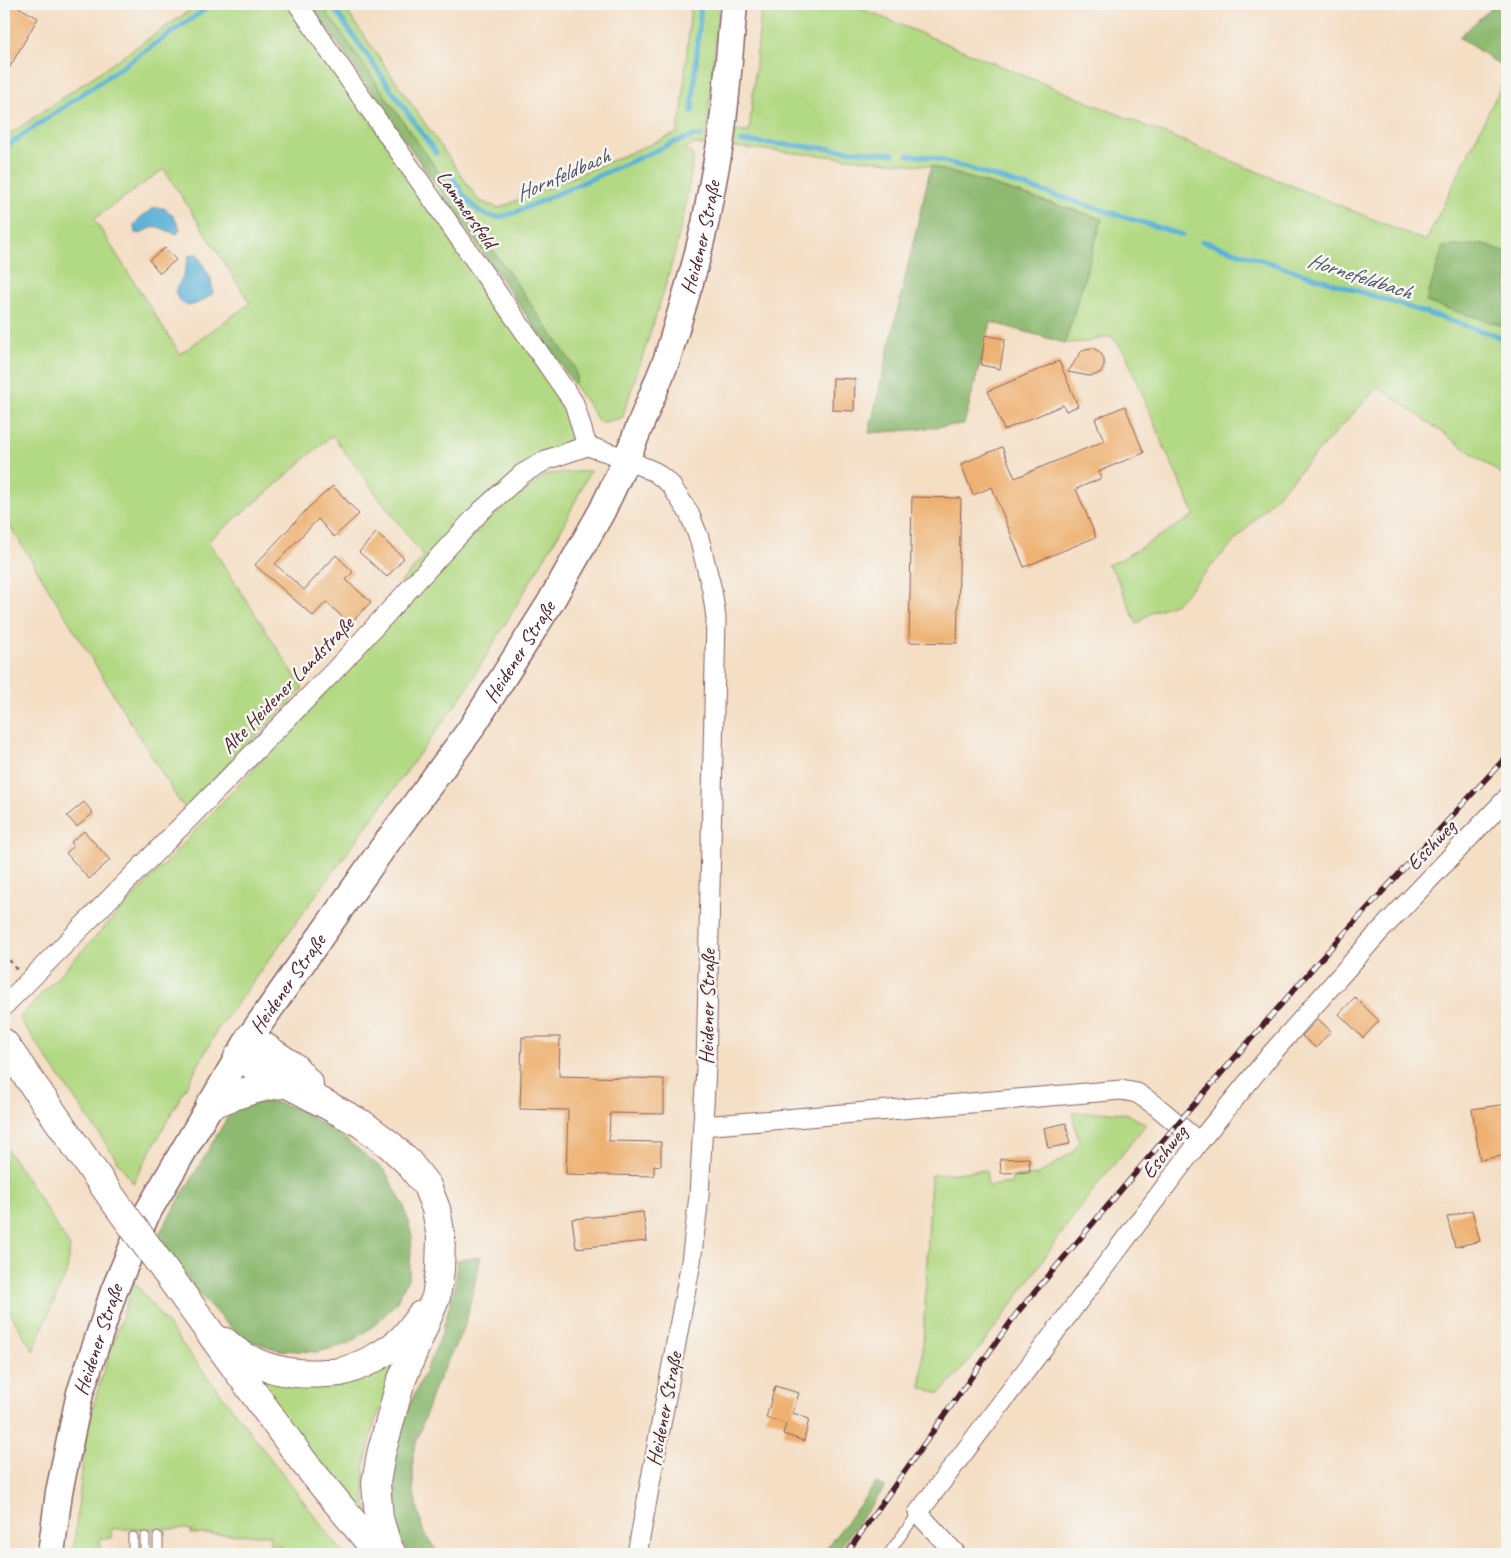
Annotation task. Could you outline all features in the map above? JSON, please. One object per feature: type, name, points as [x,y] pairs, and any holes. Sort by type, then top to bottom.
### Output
[{"type":"highway","points":[[244,1047],[288,1083],[362,1124],[390,1145],[408,1162],[427,1186],[436,1209],[441,1237],[440,1270],[436,1297],[400,1384],[379,1463],[376,1483],[379,1518],[387,1545],[392,1554]]},
{"type":"highway","points":[[244,1047],[294,1067],[329,1105]]},
{"type":"highway","points":[[6,1055],[111,1211],[164,1284],[303,1461],[379,1554]]},
{"type":"highway","points":[[210,1105],[267,1085],[288,1083]]},
{"type":"highway","points":[[164,1284],[233,1350],[254,1363],[286,1372],[314,1374],[342,1372],[377,1356],[402,1339],[436,1297]]},
{"type":"highway","points":[[164,1284],[263,1435],[359,1554]]},
{"type":"main road","name":"Heidener Straße","points":[[51,1554],[59,1492],[80,1393],[114,1291],[146,1215],[244,1047],[376,857],[470,730],[575,562],[626,460],[667,359],[705,224],[726,94],[734,4]]},
{"type":"street","name":"Lammersfeld","points":[[298,4],[574,404],[587,446]]},
{"type":"street","points":[[587,446],[626,460]]},
{"type":"street","name":"Alte Heidener Landstraße","points":[[4,1006],[334,670],[500,492],[522,474],[546,460],[587,446]]},
{"type":"street","name":"Heidener Straße","points":[[626,460],[655,472],[670,484],[689,513],[707,564],[716,618],[706,1068],[699,1196],[692,1262],[637,1554]]},
{"type":"street","name":"Eschweg","points":[[918,1513],[1199,1142],[1272,1054],[1374,939],[1507,798]]},
{"type":"street","points":[[703,1126],[1121,1090],[1137,1093],[1155,1105],[1199,1142]]},
{"type":"street","points":[[918,1513],[956,1554]]},
{"type":"lane","points":[[888,1554],[918,1513]]},
{"type":"lane","points":[[133,1537],[133,1554]]},
{"type":"lane","points":[[145,1537],[145,1554]]},
{"type":"lane","points":[[158,1537],[158,1554]]},
{"type":"green space","points":[[199,4],[290,4],[565,402],[575,424],[566,444],[403,587],[397,586],[424,557],[332,435],[262,497],[208,541],[303,688],[186,809],[179,801],[4,516],[4,138]],"holes":[[[164,169],[250,303],[180,354],[94,219]]]},
{"type":"green space","points":[[310,4],[321,4],[574,366],[577,378],[574,384]]},
{"type":"green space","points":[[321,4],[342,4],[479,201],[499,208],[677,133],[682,110],[691,4],[719,4],[706,145],[694,144],[683,149],[690,152],[693,157],[682,224],[664,289],[622,418],[600,423],[574,384],[577,378],[574,366]]},
{"type":"green space","points":[[762,4],[850,4],[1426,241],[1507,74],[1507,253],[1482,244],[1426,302],[1507,327],[1507,478],[1378,387],[1177,603],[1152,612],[1137,624],[1115,574],[1107,565],[1118,561],[1195,515],[1163,445],[1126,354],[1111,336],[1086,342],[1065,343],[1102,219],[931,166],[733,147],[735,131],[749,132]]},
{"type":"green space","points":[[1496,4],[1507,4],[1507,70],[1459,37]]},
{"type":"green space","points":[[931,166],[1102,219],[1065,343],[991,322],[964,424],[869,433]]},
{"type":"green space","points":[[1482,244],[1507,253],[1507,327],[1426,302],[1443,247]]},
{"type":"green space","points":[[590,471],[561,530],[464,693],[218,1029],[133,1183],[19,1018],[489,519],[547,474]]},
{"type":"green space","points":[[275,1102],[300,1110],[344,1138],[385,1171],[404,1206],[412,1236],[409,1277],[396,1303],[376,1324],[348,1344],[318,1352],[279,1350],[250,1341],[226,1323],[197,1292],[170,1255],[159,1234],[230,1113],[254,1103]]},
{"type":"green space","points":[[1115,1112],[1127,1114],[1146,1124],[1080,1208],[976,1353],[940,1393],[921,1388],[931,1175],[986,1170],[988,1186],[1012,1183],[1012,1177],[1038,1175],[1072,1153],[1079,1142],[1072,1113]]},
{"type":"green space","points":[[4,1145],[70,1247],[67,1271],[33,1351],[6,1306],[4,1307]]},
{"type":"green space","points":[[481,1257],[465,1325],[433,1391],[413,1453],[413,1490],[423,1530],[438,1554],[409,1554],[399,1538],[389,1497],[396,1435],[440,1339],[455,1287],[457,1260]]},
{"type":"green space","points":[[134,1282],[344,1554],[280,1554],[280,1545],[270,1545],[270,1535],[191,1534],[192,1531],[187,1529],[111,1529],[111,1538],[100,1539],[100,1554],[73,1554],[86,1433],[101,1379]]},
{"type":"green space","points":[[411,1342],[375,1421],[364,1469],[365,1497],[373,1534],[253,1379],[260,1376],[277,1382]]},
{"type":"green space","points":[[876,1483],[885,1487],[835,1554],[822,1554]]},
{"type":"water","points":[[153,208],[164,208],[173,216],[180,228],[177,234],[159,227],[140,234],[135,233],[134,225]]},
{"type":"water","points":[[197,254],[211,279],[213,293],[197,304],[186,305],[178,298],[175,291],[187,266],[188,256]]},
{"type":"building","points":[[4,4],[13,4],[38,18],[4,77]]},
{"type":"building","points":[[165,248],[176,260],[160,273],[149,260]]},
{"type":"building","points":[[985,335],[1005,339],[1000,369],[981,365]]},
{"type":"building","points":[[1093,348],[1100,352],[1104,359],[1104,366],[1101,372],[1089,376],[1068,372],[1080,353],[1085,349]]},
{"type":"building","points":[[1059,361],[1078,406],[1066,411],[1063,405],[1004,430],[988,391]]},
{"type":"building","points":[[833,378],[855,379],[854,411],[832,410]]},
{"type":"building","points":[[1125,406],[1144,453],[1099,471],[1102,478],[1076,489],[1096,537],[1024,567],[992,487],[973,495],[961,464],[1002,447],[1015,478],[1104,441],[1095,419]]},
{"type":"building","points":[[333,486],[359,514],[334,537],[318,519],[275,564],[304,590],[336,555],[353,572],[346,580],[371,602],[350,624],[326,602],[313,616],[255,565],[308,508]]},
{"type":"building","points":[[912,497],[961,498],[957,643],[909,642]]},
{"type":"building","points":[[376,533],[404,558],[387,577],[359,552]]},
{"type":"building","points":[[84,802],[93,813],[77,827],[67,816]]},
{"type":"building","points":[[84,831],[110,860],[89,879],[66,853],[74,846],[71,842]]},
{"type":"building","points":[[1355,997],[1379,1021],[1363,1038],[1339,1014]]},
{"type":"building","points":[[1318,1019],[1331,1031],[1316,1048],[1302,1036]]},
{"type":"building","points":[[522,1037],[560,1037],[559,1076],[664,1079],[664,1114],[610,1113],[609,1141],[661,1142],[661,1166],[654,1165],[654,1176],[566,1174],[568,1110],[520,1109]]},
{"type":"building","points":[[1507,1104],[1507,1155],[1480,1160],[1472,1109]]},
{"type":"building","points":[[1066,1123],[1070,1144],[1048,1148],[1044,1128]]},
{"type":"building","points":[[1029,1158],[1030,1172],[1001,1173],[1000,1159]]},
{"type":"building","points":[[1472,1210],[1480,1241],[1455,1247],[1447,1217]]},
{"type":"building","points":[[643,1212],[647,1241],[576,1248],[572,1219]]},
{"type":"building","points":[[775,1386],[799,1393],[793,1413],[809,1419],[804,1441],[783,1434],[786,1424],[766,1418]]},
{"type":"waterway","points":[[4,148],[213,4]]},
{"type":"waterway","name":"Hornfeldbach","points":[[331,4],[436,153]]},
{"type":"waterway","points":[[692,111],[701,4]]},
{"type":"waterway","name":"Hornfeldbach","points":[[451,175],[476,209],[490,216],[499,217],[514,213],[675,142],[694,136],[701,136]]},
{"type":"waterway","name":"Hornfeldbach","points":[[741,141],[893,154]]},
{"type":"waterway","name":"Hornefeldbach","points":[[908,155],[931,157],[1183,235]]},
{"type":"waterway","name":"Hornefeldbach","points":[[1202,241],[1507,339]]},
{"type":"railway","points":[[846,1554],[1017,1313],[1177,1124],[1319,961],[1507,756]]}]
